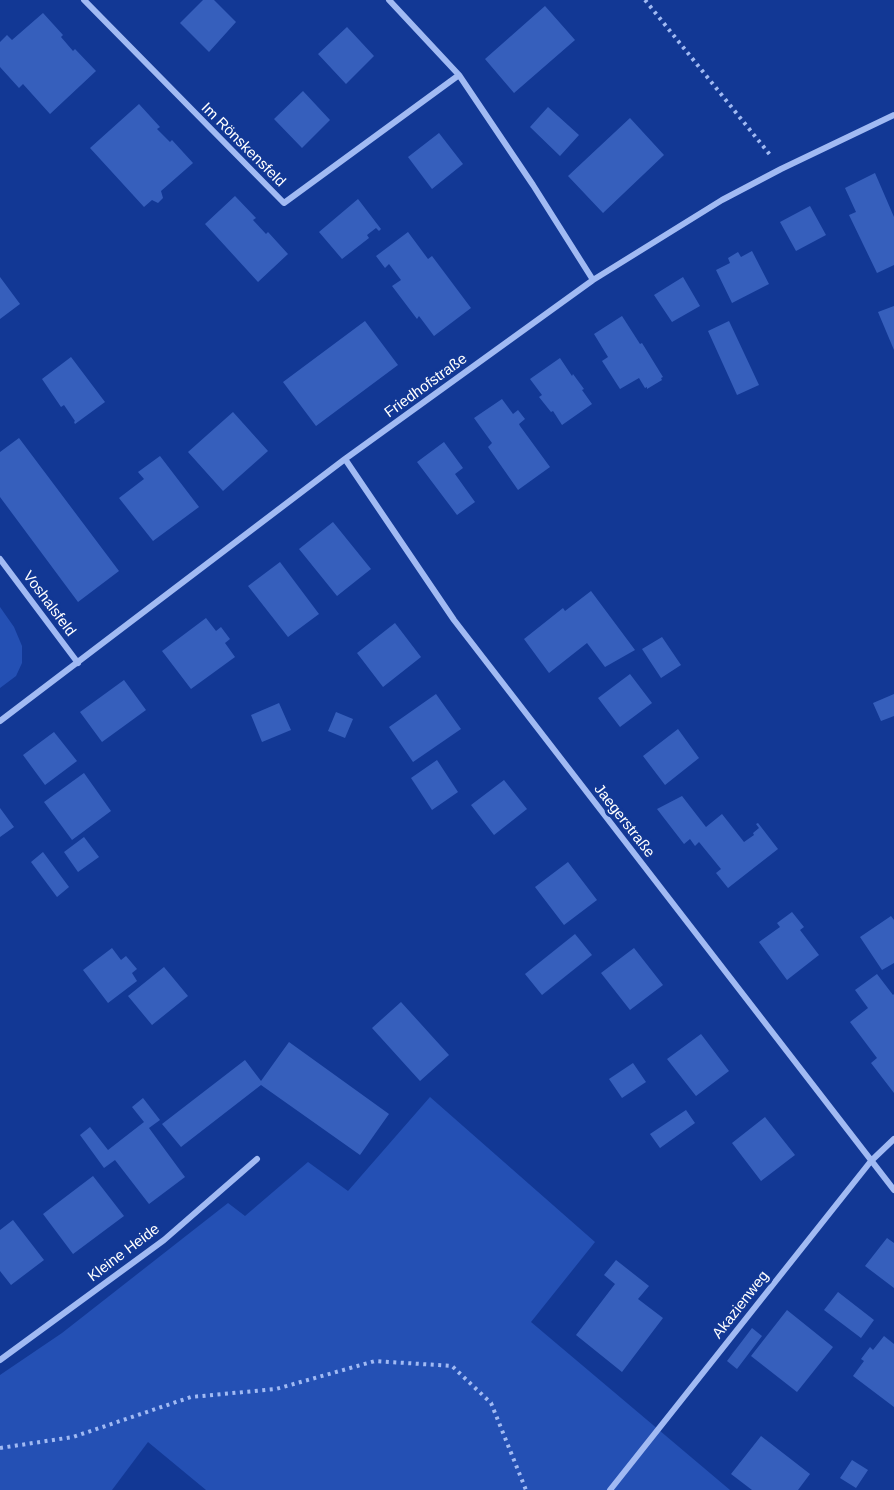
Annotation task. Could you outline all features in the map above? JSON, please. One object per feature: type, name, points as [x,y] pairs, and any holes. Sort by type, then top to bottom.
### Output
[{"type":"street","name":"Im Rönskensfeld","points":[[84,0],[284,203],[459,75]]},
{"type":"street","points":[[389,0],[459,75],[593,280]]},
{"type":"street","name":"Friedhofstraße","points":[[0,721],[345,459],[593,280],[722,200],[894,115]]},
{"type":"street","name":"Jaegerstraße","points":[[345,459],[454,620],[894,1190]]},
{"type":"street","name":"Voshalsfeld","points":[[0,559],[78,663]]},
{"type":"street","name":"Akazienweg","points":[[610,1490],[871,1161],[894,1138]]},
{"type":"street","name":"Kleine Heide","points":[[0,1360],[164,1240],[257,1159]]},
{"type":"path","points":[[645,0],[781,169]]},
{"type":"path","points":[[0,1448],[73,1437],[191,1397],[276,1389],[375,1361],[452,1366],[492,1403],[526,1490]]},
{"type":"shaded area","points":[[0,607],[14,627],[22,646],[22,663],[16,676],[0,688]]},
{"type":"shaded area","points":[[430,1097],[595,1242],[531,1322],[730,1490],[206,1490],[148,1442],[112,1490],[0,1490],[0,1375],[62,1333],[228,1203],[245,1216],[308,1162],[348,1191]]},
{"type":"building","points":[[203,0],[214,0],[236,22],[209,52],[180,23]]},
{"type":"building","points":[[545,6],[575,40],[514,93],[485,59]]},
{"type":"building","points":[[43,13],[63,35],[61,37],[73,51],[75,49],[96,71],[50,114],[23,84],[19,88],[0,67],[0,42],[7,35],[12,40]]},
{"type":"building","points":[[347,27],[374,56],[346,84],[318,54]]},
{"type":"building","points":[[303,91],[330,120],[302,148],[274,119]]},
{"type":"building","points":[[139,104],[160,127],[157,129],[170,142],[172,140],[193,163],[161,191],[163,198],[158,203],[152,200],[144,207],[90,148]]},
{"type":"building","points":[[548,107],[579,135],[560,156],[530,127]]},
{"type":"building","points":[[630,118],[664,155],[603,213],[568,176]]},
{"type":"building","points":[[439,133],[463,164],[432,189],[408,157]]},
{"type":"building","points":[[875,173],[894,217],[894,265],[877,273],[849,215],[856,212],[845,188]]},
{"type":"building","points":[[235,196],[256,218],[253,220],[266,234],[268,232],[288,254],[258,282],[205,224]]},
{"type":"building","points":[[358,199],[381,229],[379,231],[376,228],[367,235],[369,238],[342,259],[319,232]]},
{"type":"building","points":[[810,206],[826,235],[796,251],[780,222]]},
{"type":"building","points":[[408,232],[428,259],[432,256],[471,308],[434,336],[419,316],[417,319],[392,286],[401,280],[389,264],[385,268],[376,256]]},
{"type":"building","points":[[752,251],[769,284],[732,303],[716,270],[730,263],[728,258],[738,252],[741,257]]},
{"type":"building","points":[[0,277],[20,304],[0,319]]},
{"type":"building","points":[[683,277],[700,306],[672,322],[654,295]]},
{"type":"building","points":[[894,306],[894,350],[878,312]]},
{"type":"building","points":[[622,316],[663,377],[647,389],[639,378],[620,389],[602,361],[608,357],[594,334]]},
{"type":"building","points":[[365,321],[398,365],[316,426],[283,382]]},
{"type":"building","points":[[729,321],[759,385],[737,395],[708,331]]},
{"type":"building","points":[[71,357],[105,402],[75,424],[64,405],[61,407],[42,379]]},
{"type":"building","points":[[560,358],[584,389],[582,390],[592,404],[562,425],[553,411],[551,412],[539,397],[542,395],[530,379]]},
{"type":"building","points":[[502,399],[513,414],[518,410],[525,419],[519,424],[520,426],[550,467],[518,490],[488,447],[492,443],[474,418]]},
{"type":"building","points":[[233,412],[268,451],[223,491],[188,452]]},
{"type":"building","points":[[19,438],[119,571],[78,602],[0,497],[0,452]]},
{"type":"building","points":[[444,442],[463,468],[455,474],[475,502],[457,515],[417,462]]},
{"type":"building","points":[[160,456],[199,507],[153,541],[119,498],[144,479],[138,472]]},
{"type":"building","points":[[333,522],[371,569],[337,596],[299,549]]},
{"type":"building","points":[[280,562],[319,614],[288,637],[248,586]]},
{"type":"building","points":[[591,591],[635,650],[605,667],[587,643],[549,673],[524,639],[563,608],[565,611]]},
{"type":"building","points":[[206,618],[216,631],[221,627],[230,639],[225,643],[235,657],[191,689],[162,651]]},
{"type":"building","points":[[395,623],[421,657],[383,687],[357,653]]},
{"type":"building","points":[[662,637],[681,665],[661,678],[642,649]]},
{"type":"building","points":[[630,674],[652,703],[620,727],[598,698]]},
{"type":"building","points":[[124,680],[146,710],[102,742],[80,712]]},
{"type":"building","points":[[436,694],[461,729],[413,762],[389,727]]},
{"type":"building","points":[[894,694],[894,716],[881,721],[873,703]]},
{"type":"building","points":[[279,703],[291,730],[262,742],[251,715]]},
{"type":"building","points":[[336,712],[353,719],[345,738],[328,731]]},
{"type":"building","points":[[678,729],[699,758],[665,785],[643,756]]},
{"type":"building","points":[[54,732],[77,761],[45,785],[23,755]]},
{"type":"building","points":[[437,760],[458,792],[432,810],[411,778]]},
{"type":"building","points":[[84,773],[111,811],[72,840],[44,802]]},
{"type":"building","points":[[504,780],[527,809],[494,835],[471,805]]},
{"type":"building","points":[[682,796],[706,827],[722,814],[744,842],[754,835],[753,833],[759,828],[756,824],[758,823],[778,849],[728,888],[716,873],[721,869],[699,842],[695,846],[690,839],[684,844],[657,809]]},
{"type":"building","points":[[0,808],[14,827],[0,837]]},
{"type":"building","points":[[84,837],[99,857],[78,872],[64,852]]},
{"type":"building","points":[[43,852],[69,887],[57,897],[31,862]]},
{"type":"building","points":[[568,862],[597,900],[564,925],[535,887]]},
{"type":"building","points":[[792,912],[804,927],[800,930],[819,955],[787,980],[759,942],[780,927],[777,923]]},
{"type":"building","points":[[891,916],[894,920],[894,963],[882,970],[860,937]]},
{"type":"building","points":[[575,934],[592,955],[542,995],[525,974]]},
{"type":"building","points":[[112,948],[121,960],[126,956],[137,969],[132,973],[137,981],[108,1003],[83,970]]},
{"type":"building","points":[[634,948],[663,985],[630,1010],[601,973]]},
{"type":"building","points":[[164,967],[188,996],[152,1025],[128,996]]},
{"type":"building","points":[[877,974],[894,994],[894,1093],[871,1063],[877,1058],[850,1022],[868,1008],[855,990]]},
{"type":"building","points":[[401,1002],[449,1055],[420,1081],[372,1028]]},
{"type":"building","points":[[701,1034],[729,1071],[696,1096],[667,1059]]},
{"type":"building","points":[[289,1042],[389,1114],[360,1155],[261,1085],[181,1147],[162,1124],[245,1060],[261,1081]]},
{"type":"building","points":[[633,1063],[646,1082],[622,1098],[609,1079]]},
{"type":"building","points":[[143,1098],[160,1120],[149,1128],[185,1177],[149,1204],[115,1160],[104,1168],[80,1135],[90,1127],[108,1150],[144,1122],[132,1107]]},
{"type":"building","points":[[686,1110],[695,1123],[660,1148],[650,1134]]},
{"type":"building","points":[[765,1117],[795,1155],[761,1181],[732,1143]]},
{"type":"building","points":[[93,1176],[124,1216],[73,1254],[43,1214]]},
{"type":"building","points":[[13,1220],[44,1260],[11,1285],[0,1271],[0,1230]]},
{"type":"building","points":[[887,1238],[894,1243],[894,1288],[865,1266]]},
{"type":"building","points":[[616,1260],[649,1286],[638,1299],[663,1318],[622,1372],[576,1335],[615,1284],[604,1275]]},
{"type":"building","points":[[838,1292],[874,1320],[861,1338],[824,1310]]},
{"type":"building","points":[[787,1310],[833,1347],[797,1392],[751,1356]]},
{"type":"building","points":[[752,1328],[762,1336],[737,1369],[727,1361]]},
{"type":"building","points":[[884,1336],[894,1344],[894,1407],[853,1376],[864,1361],[861,1359],[870,1347],[873,1350]]},
{"type":"building","points":[[761,1436],[810,1474],[798,1490],[752,1490],[731,1474]]},
{"type":"building","points":[[852,1460],[868,1470],[856,1488],[840,1478]]}]
